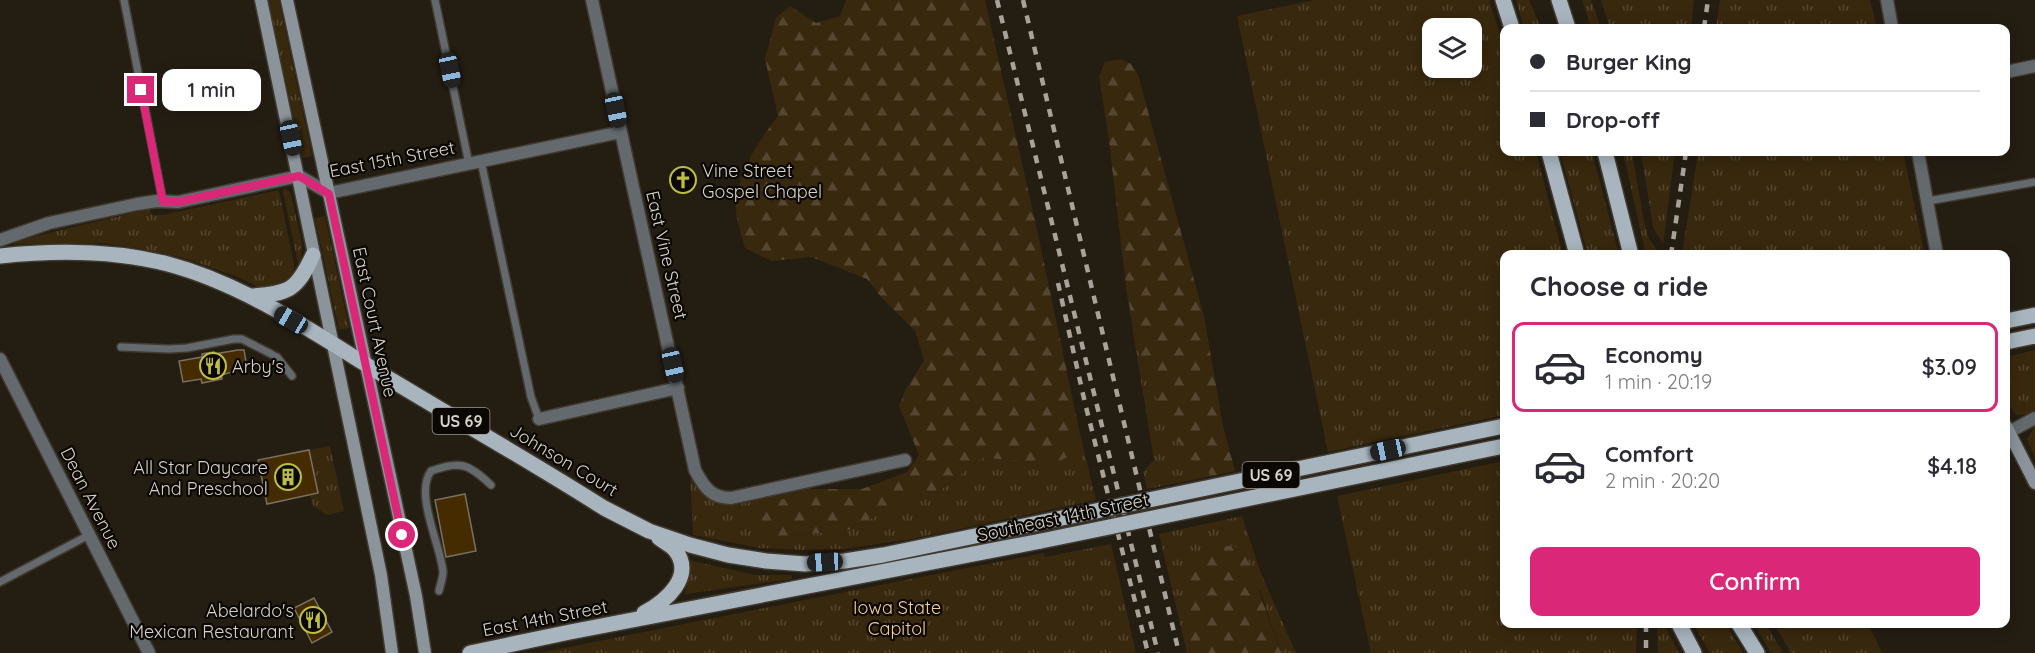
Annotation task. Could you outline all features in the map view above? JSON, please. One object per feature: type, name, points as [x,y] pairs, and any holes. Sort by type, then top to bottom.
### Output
[{"type":"main road","points":[[1503,0],[1511,24]]},
{"type":"main road","points":[[1559,0],[1567,24]]},
{"type":"main road","points":[[1550,156],[1576,250]]},
{"type":"main road","points":[[1606,156],[1629,250]]},
{"type":"main road","name":"Johnson Court","points":[[0,256],[76,252],[141,259],[168,264],[251,296],[604,508],[649,531]]},
{"type":"main road","points":[[251,296],[276,295],[293,286],[300,280],[313,255]]},
{"type":"main road","points":[[2010,341],[2030,338]]},
{"type":"main road","name":"Southeast 14th Street","points":[[649,531],[728,555],[766,561],[805,564],[844,561],[883,555],[1500,427]]},
{"type":"main road","name":"Southeast 14th Street","points":[[628,622],[1041,541],[1500,447]]},
{"type":"main road","points":[[628,622],[659,605],[671,594],[681,577],[682,562],[674,549],[649,531]]},
{"type":"main road","name":"East 14th Street","points":[[470,653],[628,622]]},
{"type":"main road","points":[[1681,628],[1695,653]]},
{"type":"main road","points":[[1741,628],[1757,653]]},
{"type":"street","points":[[261,0],[381,575],[392,653]]},
{"type":"street","name":"East Court Avenue","points":[[287,0],[416,596],[424,653]]},
{"type":"street","name":"East Vine Street","points":[[592,0],[695,470],[703,485],[710,493],[722,498],[731,498],[905,460]]},
{"type":"street","points":[[1887,0],[1892,24]]},
{"type":"street","points":[[2010,71],[2035,66]]},
{"type":"street","name":"East 15th Street","points":[[299,176],[329,194],[621,132]]},
{"type":"street","points":[[1919,156],[1936,250]]},
{"type":"street","points":[[0,240],[49,223],[147,202],[178,202],[299,176]]},
{"type":"street","name":"Dean Avenue","points":[[0,359],[149,653]]},
{"type":"street","points":[[539,419],[678,388]]},
{"type":"street","points":[[2010,428],[2035,418]]},
{"type":"street","points":[[2010,435],[2035,483]]},
{"type":"lane","points":[[124,0],[163,202]]},
{"type":"lane","points":[[435,0],[531,397],[539,419]]},
{"type":"lane","points":[[1928,201],[2035,182]]},
{"type":"lane","points":[[121,346],[178,349],[242,339],[277,357],[292,376]]},
{"type":"lane","points":[[439,591],[443,574],[428,510],[426,478],[431,471],[462,464],[475,470],[491,485]]},
{"type":"lane","points":[[0,582],[89,535]]},
{"type":"green space","points":[[268,0],[279,0],[312,156],[302,158]]},
{"type":"green space","points":[[846,0],[985,0],[1080,434],[1068,457],[1047,467],[1018,460],[981,458],[937,493],[910,498],[849,530],[769,538],[754,513],[770,504],[809,489],[862,489],[907,472],[919,455],[899,406],[905,391],[924,360],[915,331],[881,297],[867,279],[811,257],[772,261],[745,248],[737,216],[736,206],[740,181],[756,147],[778,116],[765,59],[776,18],[790,6],[816,23],[840,16]]},
{"type":"green space","points":[[1314,0],[1489,0],[1500,34],[1500,156],[1537,156],[1562,250],[1500,250],[1500,416],[1328,452],[1237,16]]},
{"type":"green space","points":[[1516,0],[1529,0],[1539,24],[1523,24]]},
{"type":"green space","points":[[1582,0],[1591,0],[1600,24],[1590,24]]},
{"type":"green space","points":[[1601,0],[1694,0],[1691,24],[1609,24]]},
{"type":"green space","points":[[1720,0],[1870,0],[1876,24],[1717,24]]},
{"type":"green space","points":[[1121,59],[1131,64],[1138,75],[1204,316],[1223,426],[1235,471],[1212,476],[1194,461],[1169,429],[1142,364],[1127,295],[1099,76],[1105,62]]},
{"type":"green space","points":[[1561,156],[1593,156],[1618,250],[1587,250]]},
{"type":"green space","points":[[1624,156],[1633,156],[1644,222],[1649,239],[1657,250],[1645,250]]},
{"type":"green space","points":[[1642,156],[1674,156],[1663,244],[1653,227]]},
{"type":"green space","points":[[1697,156],[1904,156],[1924,250],[1683,250]]},
{"type":"green space","points":[[284,188],[290,192],[302,244],[301,263],[298,264],[283,192]]},
{"type":"green space","points":[[279,191],[294,264],[294,276],[278,287],[261,288],[184,258],[143,249],[103,243],[14,244],[11,242],[149,209],[152,215],[163,215]]},
{"type":"green space","points":[[325,216],[349,328],[339,330],[315,218]]},
{"type":"green space","points":[[1127,295],[1142,364],[1194,461],[1212,476],[1147,489],[1143,472],[1154,460]]},
{"type":"green space","points":[[2035,350],[2035,410],[2028,414],[2016,415],[2010,406],[2010,356]]},
{"type":"green space","points":[[2035,426],[2035,458],[2027,439]]},
{"type":"green space","points":[[1080,434],[1096,500],[917,538],[844,549],[760,548],[693,535],[690,476],[704,495],[720,504],[739,504],[809,489],[770,504],[769,538],[849,530],[910,498],[937,493],[981,458],[1018,460],[1047,467],[1068,457]]},
{"type":"green space","points":[[330,446],[344,511],[327,515],[313,506],[310,495],[318,493],[309,450]]},
{"type":"green space","points":[[1500,462],[1500,628],[1637,628],[1636,653],[1371,653],[1337,496]]},
{"type":"green space","points":[[1242,516],[1260,571],[1296,653],[1281,653],[1260,590],[1188,629],[1191,653],[1187,653],[1159,534]]},
{"type":"green space","name":"Iowa State Capitol","points":[[1111,544],[1136,653],[539,653],[1044,553],[1045,557]]},
{"type":"green space","points":[[1233,545],[1246,554],[1281,653],[1191,653],[1186,600],[1191,575],[1206,554],[1215,549]]},
{"type":"green space","points":[[688,560],[755,575],[792,575],[792,579],[685,594],[688,581]]},
{"type":"green space","points":[[1657,628],[1666,628],[1679,653],[1658,653]]},
{"type":"green space","points":[[1695,628],[1728,628],[1743,653],[1710,653]]},
{"type":"green space","points":[[1756,628],[1768,628],[1783,653],[1771,653]]},
{"type":"green space","points":[[1776,628],[1870,628],[1882,653],[1791,653]]},
{"type":"building","name":"Arby's","points":[[244,350],[247,368],[221,375],[222,379],[202,383],[201,379],[183,382],[179,361],[202,357],[202,354]]},
{"type":"building","name":"All Star Daycare And Preschool","points":[[309,450],[318,493],[267,504],[258,460]]},
{"type":"building","points":[[465,494],[476,551],[446,557],[435,500]]},
{"type":"building","name":"Abelardo's Mexican Restaurant","points":[[314,598],[332,632],[312,643],[294,608]]},
{"type":"railway","points":[[997,0],[1158,653]]},
{"type":"railway","points":[[1023,0],[1179,653]]},
{"type":"railway","points":[[1705,24],[1708,0]]},
{"type":"railway","points":[[1672,250],[1685,156]]},
{"type":"railway","points":[[1058,283],[1085,403],[1148,653]]},
{"type":"railway","points":[[1646,628],[1646,653]]},
{"type":"place","name":"Vine Street Gospel Chapel","points":[[683,180]]},
{"type":"place","name":"Arby's","points":[[213,366]]},
{"type":"place","name":"All Star Daycare And Preschool","points":[[288,477]]},
{"type":"place","name":"Abelardo's Mexican Restaurant","points":[[313,620]]},
{"type":"route","points":[[141,90],[163,202],[178,202],[299,176],[329,194],[402,535]]}]
